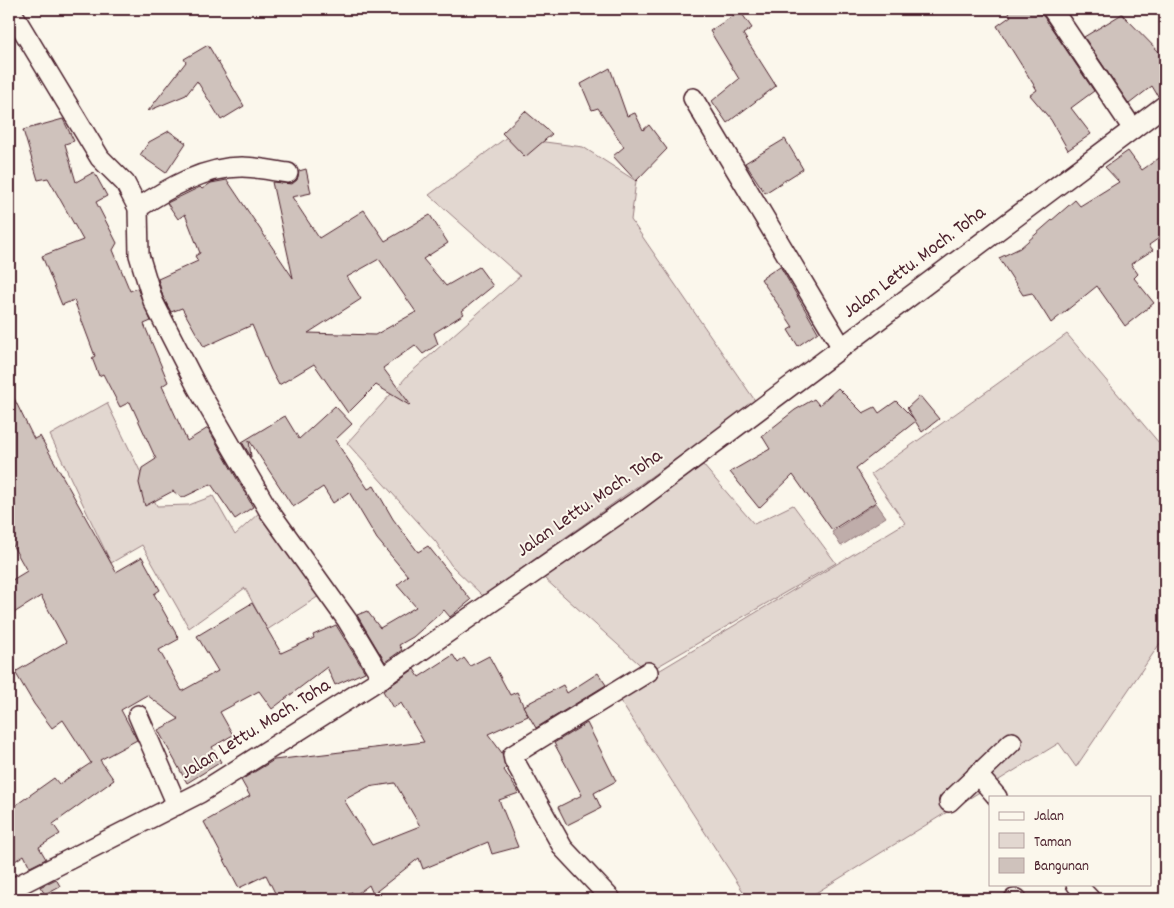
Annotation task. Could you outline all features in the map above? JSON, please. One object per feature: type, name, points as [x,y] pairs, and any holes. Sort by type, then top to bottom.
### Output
[{"type":"street","points":[[10,9],[100,158],[125,183],[138,208],[139,255],[153,301],[197,387],[269,511],[347,620],[382,678]]},
{"type":"street","points":[[1052,9],[1133,129]]},
{"type":"street","points":[[693,98],[842,346]]},
{"type":"street","name":"Jalan Lettu. Moch. Toha","points":[[9,890],[200,793],[382,678],[636,502],[1165,105]]},
{"type":"street","points":[[138,208],[187,180],[208,172],[241,167],[288,173]]},
{"type":"street","points":[[611,899],[563,848],[514,760],[513,754],[648,672]]},
{"type":"street","points":[[138,715],[177,805]]},
{"type":"street","points":[[949,802],[1012,742]]},
{"type":"street","points":[[977,774],[996,796]]},
{"type":"street","points":[[1078,886],[1090,899]]},
{"type":"green space","points":[[507,137],[583,147],[636,181],[631,220],[756,402],[483,596],[451,565],[436,542],[347,443],[409,374],[520,276],[429,195]]},
{"type":"green space","points":[[1067,334],[1165,450],[1165,636],[1076,767],[1059,743],[806,899],[748,899],[617,696],[905,523],[871,474]]},
{"type":"green space","points":[[107,403],[157,506],[189,505],[213,496],[235,535],[260,512],[319,596],[267,630],[245,588],[189,628],[142,545],[111,563],[50,435]]},
{"type":"green space","points":[[703,465],[754,524],[793,505],[836,563],[648,672],[544,578]]},
{"type":"shaded area","points":[[876,503],[886,517],[841,546],[832,532]]},
{"type":"building","points":[[1006,9],[1035,9],[1044,17],[1094,91],[1071,108],[1091,134],[1068,150],[1051,120],[1030,95],[1037,90],[997,26],[1011,16]]},
{"type":"building","points":[[740,11],[752,28],[743,34],[776,86],[727,123],[712,101],[739,79],[710,31]]},
{"type":"building","points":[[1122,14],[1165,58],[1165,94],[1158,96],[1152,86],[1129,104],[1084,37]]},
{"type":"building","points":[[208,45],[244,106],[221,120],[197,81],[186,95],[148,111],[186,62],[184,59]]},
{"type":"building","points":[[610,68],[627,116],[635,113],[643,130],[649,125],[667,149],[636,181],[613,156],[624,147],[598,108],[592,110],[581,84]]},
{"type":"building","points":[[525,111],[552,134],[525,157],[502,133]]},
{"type":"building","points":[[63,119],[74,141],[65,144],[76,182],[94,172],[107,196],[96,202],[117,243],[113,250],[130,291],[137,288],[151,321],[144,324],[168,382],[162,386],[187,441],[208,428],[253,507],[235,519],[211,484],[182,498],[173,491],[145,506],[139,483],[142,468],[156,459],[130,402],[120,407],[103,374],[99,376],[92,358],[95,356],[74,300],[62,305],[42,256],[83,240],[48,178],[38,180],[23,130]]},
{"type":"building","points":[[169,131],[186,143],[166,173],[140,155],[149,142]]},
{"type":"building","points":[[785,139],[803,169],[765,193],[745,163]]},
{"type":"building","points":[[1128,151],[1142,170],[1165,154],[1165,234],[1149,245],[1153,250],[1131,264],[1138,274],[1134,278],[1154,303],[1125,326],[1097,286],[1051,323],[1032,293],[1023,295],[999,258],[1020,248],[1075,200],[1080,206],[1119,182],[1105,167]]},
{"type":"building","points":[[306,169],[311,193],[292,197],[319,238],[364,210],[385,241],[430,215],[448,243],[423,259],[446,286],[479,267],[493,286],[462,311],[464,314],[434,333],[438,344],[423,354],[415,345],[383,368],[409,405],[376,385],[348,413],[314,364],[279,385],[252,325],[204,347],[182,308],[171,312],[163,297],[158,279],[198,261],[195,256],[200,253],[185,214],[178,219],[167,203],[200,187],[202,189],[211,183],[227,180],[293,278],[272,182],[292,184],[297,180],[299,171]],"holes":[[[379,259],[416,312],[375,335],[308,333],[361,299],[347,277]]]},
{"type":"building","points":[[780,266],[818,332],[798,346],[788,330],[793,327],[761,279]]},
{"type":"building","points":[[9,388],[34,439],[40,436],[116,572],[142,557],[160,590],[154,594],[179,639],[159,650],[182,691],[218,671],[197,636],[252,603],[281,653],[314,638],[313,635],[336,625],[365,672],[335,685],[327,667],[272,709],[259,691],[220,712],[233,735],[212,747],[221,762],[187,783],[158,730],[179,719],[147,695],[121,710],[137,740],[100,760],[114,780],[53,824],[60,834],[39,847],[46,859],[30,867],[24,855],[9,865],[9,810],[54,778],[59,784],[91,763],[63,720],[52,728],[34,704],[15,672],[66,642],[41,596],[9,616],[9,582],[27,571],[9,539]]},
{"type":"building","points":[[838,388],[863,413],[875,407],[879,413],[896,401],[916,421],[856,468],[876,502],[832,530],[793,475],[759,508],[730,472],[770,449],[762,436],[795,410],[814,399],[819,405]]},
{"type":"building","points":[[920,396],[939,419],[922,432],[907,408]]},
{"type":"building","points":[[335,406],[352,424],[335,440],[368,489],[374,486],[393,519],[418,552],[428,546],[471,600],[450,617],[444,610],[413,637],[399,645],[402,650],[385,662],[357,615],[367,611],[380,628],[416,607],[397,585],[408,576],[377,539],[349,492],[333,503],[323,487],[293,507],[249,440],[251,457],[242,442],[285,416],[299,439]]},
{"type":"building","points":[[453,655],[458,663],[464,658],[470,666],[489,656],[510,695],[517,692],[528,716],[488,734],[502,753],[506,768],[504,770],[519,793],[499,800],[518,847],[492,854],[488,842],[423,869],[419,858],[373,894],[369,885],[353,897],[352,892],[335,899],[278,899],[266,875],[239,888],[204,822],[250,796],[241,780],[274,760],[424,742],[401,703],[393,708],[383,691],[414,669],[419,677]],"holes":[[[395,783],[420,826],[372,845],[344,800],[368,787]]]},
{"type":"building","points":[[598,673],[606,685],[536,728],[523,706],[563,685],[567,693]]},
{"type":"building","points":[[587,723],[616,781],[594,793],[601,808],[567,825],[558,807],[582,795],[554,743]]},
{"type":"building","points":[[56,879],[60,886],[45,894],[40,887]]}]
